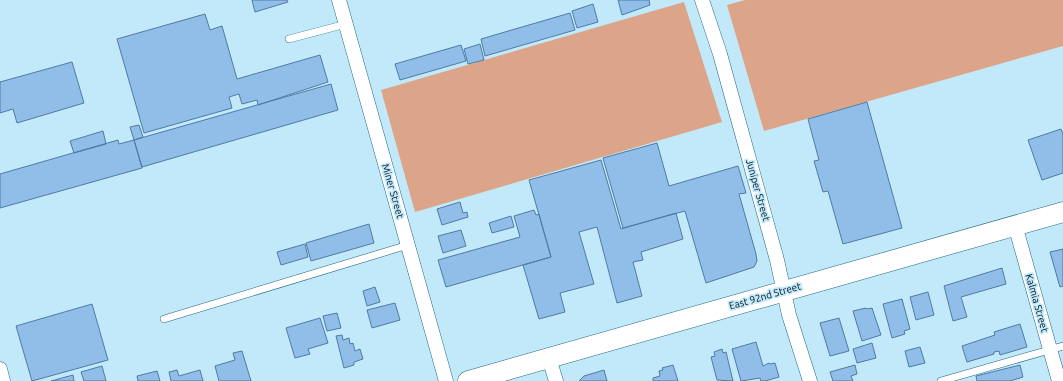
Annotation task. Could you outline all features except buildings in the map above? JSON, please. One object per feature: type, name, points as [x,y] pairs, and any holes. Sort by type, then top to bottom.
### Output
[{"type":"street","name":"Miner Street","points":[[339,0],[446,381]]},
{"type":"street","name":"Juniper Street","points":[[702,0],[720,54],[778,260],[784,291],[810,381]]},
{"type":"street","name":"East 92nd Street","points":[[468,381],[1063,212]]},
{"type":"street","name":"Kalmia Street","points":[[1016,225],[1057,348],[1059,381]]},
{"type":"street","points":[[549,358],[556,381]]},
{"type":"street","points":[[0,369],[3,381]]},
{"type":"lane","points":[[289,39],[346,24]]},
{"type":"lane","points":[[164,319],[408,245]]},
{"type":"lane","points":[[941,381],[1057,348]]},
{"type":"shaded area","points":[[745,0],[1063,0],[1063,46],[764,131],[727,5]]},
{"type":"shaded area","points":[[684,2],[722,122],[415,212],[381,90]]}]
